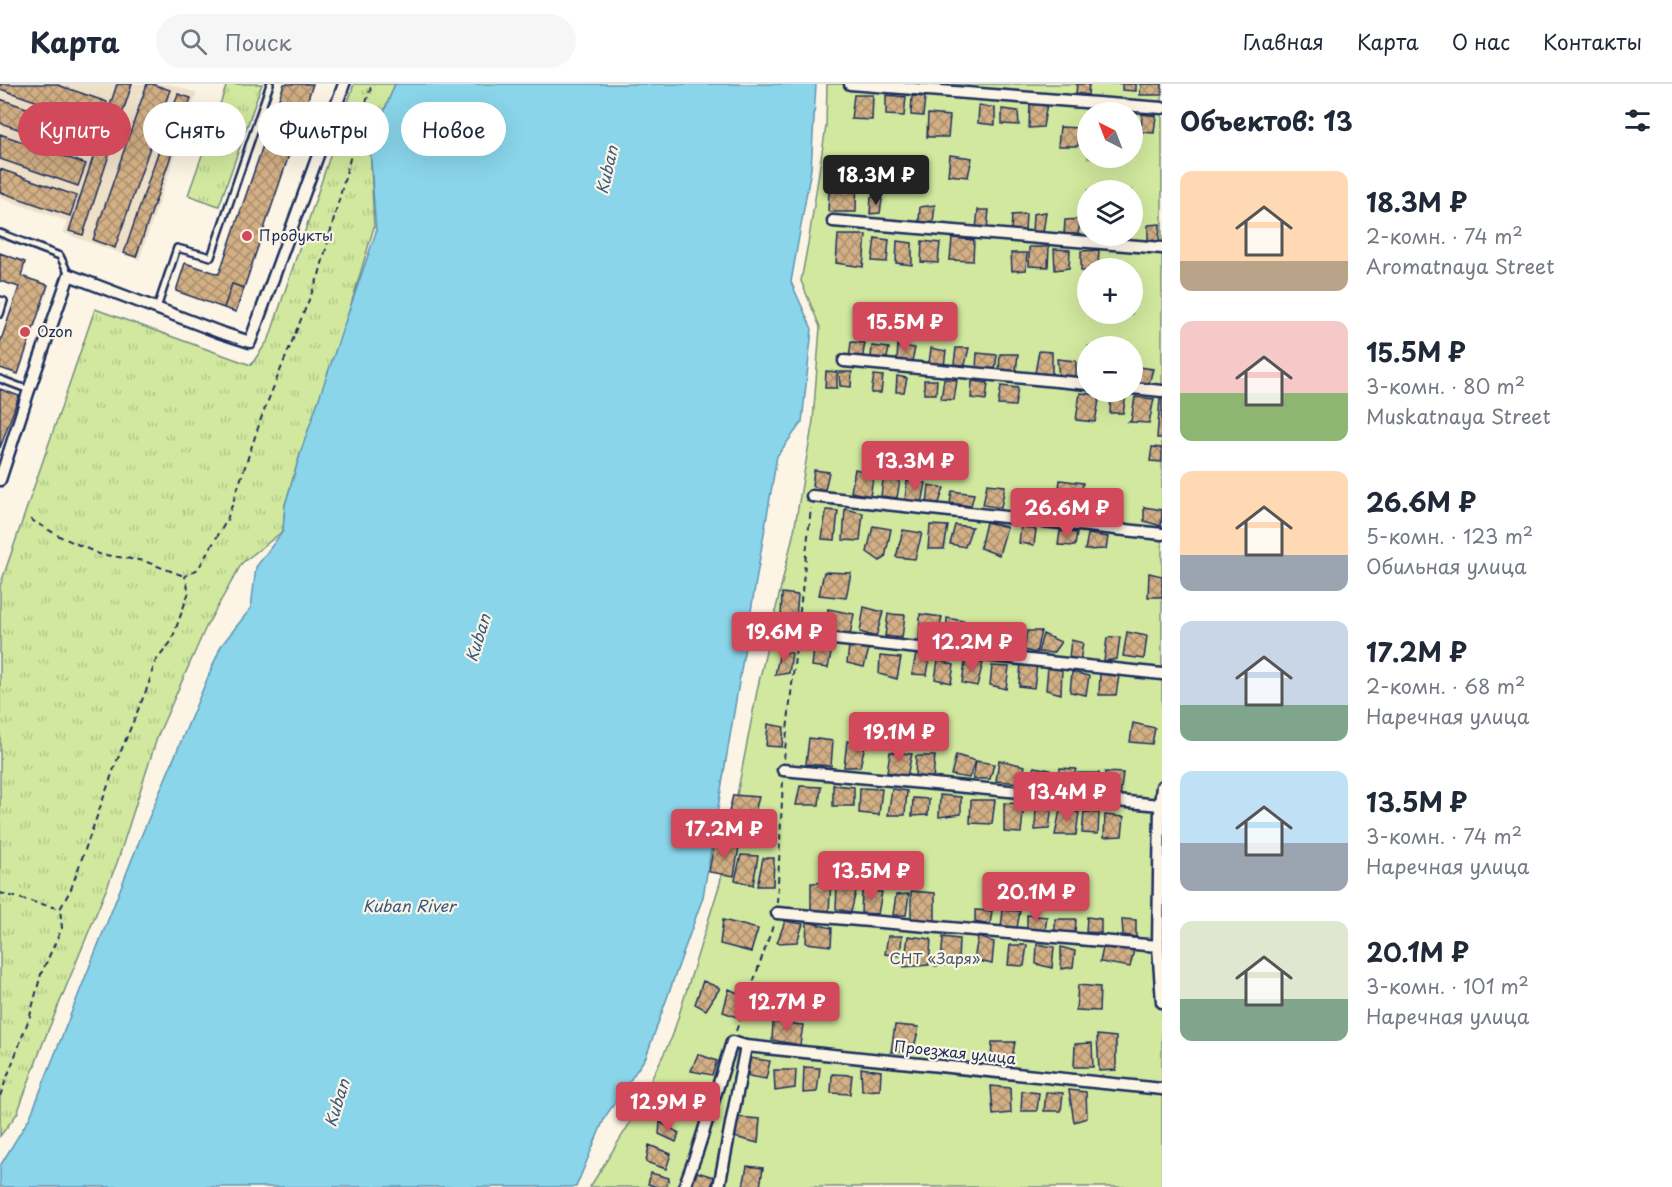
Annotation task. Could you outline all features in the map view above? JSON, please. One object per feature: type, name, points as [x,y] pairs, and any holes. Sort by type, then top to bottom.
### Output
[{"type":"street","points":[[0,480],[69,275],[250,342],[344,84]]},
{"type":"street","points":[[850,84],[1162,108]]},
{"type":"street","points":[[833,221],[1162,248]]},
{"type":"street","points":[[844,361],[1077,383]]},
{"type":"street","points":[[1143,389],[1162,391]]},
{"type":"street","points":[[812,496],[1162,534]]},
{"type":"street","points":[[834,639],[1162,674]]},
{"type":"street","points":[[783,770],[1160,805]]},
{"type":"street","points":[[1162,786],[1158,945],[1162,1002]]},
{"type":"street","points":[[777,913],[1158,945]]},
{"type":"street","name":"Проезжая улица","points":[[684,1187],[732,1042],[746,1046],[1162,1089]]},
{"type":"street","points":[[718,1187],[746,1046]]},
{"type":"lane","points":[[157,309],[177,248],[211,257],[270,84]]},
{"type":"lane","points":[[0,233],[60,256],[69,275]]},
{"type":"lane","points":[[0,300],[4,302],[0,314]]},
{"type":"lane","points":[[0,379],[29,390]]},
{"type":"path","points":[[30,519],[59,536],[99,554],[144,561],[185,576],[198,569],[228,520],[263,413],[319,275],[372,84]]},
{"type":"path","points":[[0,1096],[30,1016],[41,974],[62,928],[60,909],[71,889],[116,763],[148,686],[154,662],[171,642],[189,592],[185,576]]},
{"type":"path","points":[[0,893],[60,909]]},
{"type":"shaded area","points":[[0,84],[170,84],[197,93],[194,102],[143,102],[143,156],[175,156],[139,260],[63,233],[67,221],[0,198]]},
{"type":"green space","points":[[227,84],[262,84],[246,129],[246,102],[221,102]]},
{"type":"green space","points":[[354,84],[395,84],[388,102],[348,102]]},
{"type":"green space","name":"СНТ «Заря»","points":[[827,84],[1162,84],[1162,1187],[590,1187],[630,1123],[672,1037],[720,883],[758,686],[794,531],[813,421],[820,327],[801,281],[826,126]]},
{"type":"green space","points":[[202,156],[237,156],[219,206],[188,195]]},
{"type":"green space","points":[[330,156],[370,156],[374,227],[342,335],[302,448],[285,505],[283,531],[242,563],[206,627],[158,735],[117,863],[43,1043],[17,1114],[0,1136],[0,586],[95,309],[251,365],[269,339]]},
{"type":"water","name":"Kuban River","points":[[395,84],[816,84],[811,169],[791,282],[812,329],[802,422],[777,456],[703,897],[646,1057],[605,1117],[576,1187],[0,1187],[0,1166],[30,1117],[140,839],[221,646],[251,608],[256,567],[283,531],[285,505],[302,448],[376,232],[371,156],[389,156],[388,102]]},
{"type":"building","points":[[0,84],[55,84],[107,102],[38,102],[0,89]]},
{"type":"building","points":[[117,84],[132,84],[126,102],[111,102]]},
{"type":"building","points":[[147,84],[170,90],[166,102],[143,102],[143,156],[147,156],[115,248],[93,240],[122,156],[131,156],[131,130]]},
{"type":"building","points":[[284,84],[313,84],[307,102],[278,102]]},
{"type":"building","points":[[1077,84],[1089,84],[1088,95],[1076,93]]},
{"type":"building","points":[[1122,84],[1136,84],[1136,91],[1122,90]]},
{"type":"building","points":[[1141,84],[1162,84],[1162,95],[1140,95]]},
{"type":"building","points":[[178,94],[191,98],[190,102],[175,102]]},
{"type":"building","points":[[854,95],[873,95],[872,120],[851,119]]},
{"type":"building","points":[[886,95],[906,97],[904,116],[886,115]]},
{"type":"building","points":[[912,96],[925,97],[923,116],[911,115]]},
{"type":"building","points":[[0,99],[18,105],[18,129],[0,123]]},
{"type":"building","points":[[1030,104],[1047,104],[1043,127],[1029,128]]},
{"type":"building","points":[[979,105],[995,108],[995,125],[978,123]]},
{"type":"building","points":[[1002,109],[1018,111],[1019,125],[1002,124]]},
{"type":"building","points":[[928,114],[950,116],[948,137],[927,137]]},
{"type":"building","points":[[1143,114],[1156,116],[1154,133],[1143,132]]},
{"type":"building","points":[[1060,127],[1077,128],[1077,146],[1058,146]]},
{"type":"building","points":[[0,134],[18,140],[18,156],[63,156],[86,164],[78,186],[0,159]]},
{"type":"building","points":[[950,155],[972,158],[968,177],[948,175]]},
{"type":"building","points":[[93,156],[109,156],[83,235],[69,231]]},
{"type":"building","points":[[157,156],[171,156],[136,257],[124,253]]},
{"type":"building","points":[[259,156],[289,156],[244,288],[232,284],[224,308],[176,291],[185,263],[219,274]]},
{"type":"building","points":[[0,169],[77,196],[70,216],[0,192]]},
{"type":"building","points":[[857,172],[856,212],[830,212],[828,210],[830,175]]},
{"type":"building","points":[[871,197],[882,199],[880,213],[870,214]]},
{"type":"building","points":[[935,205],[933,223],[919,221],[920,207]]},
{"type":"building","points":[[978,210],[989,210],[987,230],[976,229]]},
{"type":"building","points":[[1046,212],[1043,233],[1032,233],[1033,214]]},
{"type":"building","points":[[1026,214],[1025,232],[1011,233],[1012,215]]},
{"type":"building","points":[[1077,219],[1077,234],[1064,235],[1065,220]]},
{"type":"building","points":[[1160,224],[1159,241],[1148,240],[1148,225]]},
{"type":"building","points":[[838,235],[866,235],[863,267],[836,263]]},
{"type":"building","points":[[875,238],[889,240],[887,262],[872,261]]},
{"type":"building","points":[[952,238],[974,240],[973,261],[948,260],[950,260]]},
{"type":"building","points":[[897,241],[912,243],[912,265],[896,263]]},
{"type":"building","points":[[922,241],[940,243],[938,263],[921,262]]},
{"type":"building","points":[[1029,247],[1049,247],[1048,267],[1029,266]]},
{"type":"building","points":[[1054,249],[1070,250],[1069,268],[1055,270]]},
{"type":"building","points":[[1099,250],[1099,258],[1081,258],[1081,251]]},
{"type":"building","points":[[0,253],[25,262],[21,276],[48,285],[18,374],[0,368],[0,343],[19,287],[0,281]]},
{"type":"building","points":[[1011,253],[1027,253],[1026,270],[1012,271]]},
{"type":"building","points":[[232,284],[244,288],[236,312],[224,308]]},
{"type":"building","points":[[851,342],[865,343],[862,360],[849,359]]},
{"type":"building","points":[[898,345],[915,348],[912,361],[897,360]]},
{"type":"building","points":[[872,346],[889,348],[887,358],[871,357]]},
{"type":"building","points":[[931,348],[946,351],[944,366],[929,363]]},
{"type":"building","points":[[956,348],[969,348],[965,365],[954,364]]},
{"type":"building","points":[[1039,351],[1052,352],[1052,375],[1035,373]]},
{"type":"building","points":[[977,353],[997,355],[995,371],[976,369]]},
{"type":"building","points":[[1000,354],[1018,354],[1016,372],[999,371]]},
{"type":"building","points":[[1057,359],[1076,361],[1076,377],[1059,376]]},
{"type":"building","points":[[1143,368],[1153,369],[1148,387],[1143,386]]},
{"type":"building","points":[[826,371],[837,372],[837,388],[825,388]]},
{"type":"building","points":[[839,372],[852,372],[851,387],[840,386]]},
{"type":"building","points":[[874,375],[883,376],[881,393],[871,393]]},
{"type":"building","points":[[897,376],[907,378],[904,392],[896,392]]},
{"type":"building","points":[[944,379],[957,380],[954,400],[941,399]]},
{"type":"building","points":[[924,380],[937,380],[936,394],[924,394]]},
{"type":"building","points":[[972,381],[988,383],[986,400],[971,398]]},
{"type":"building","points":[[1001,386],[1018,388],[1015,406],[998,405]]},
{"type":"building","points":[[0,389],[19,396],[0,448]]},
{"type":"building","points":[[1143,398],[1154,399],[1149,423],[1129,422],[1134,402],[1143,402]]},
{"type":"building","points":[[1160,398],[1162,398],[1162,438],[1157,438]]},
{"type":"building","points":[[1079,402],[1099,402],[1095,422],[1076,420]]},
{"type":"building","points":[[1111,402],[1125,402],[1123,413],[1110,413]]},
{"type":"building","points":[[1152,447],[1162,448],[1162,462],[1150,461]]},
{"type":"building","points":[[855,469],[874,474],[870,496],[851,492]]},
{"type":"building","points":[[814,470],[829,472],[825,490],[812,486]]},
{"type":"building","points":[[883,480],[900,480],[897,498],[881,496]]},
{"type":"building","points":[[1060,480],[1083,483],[1079,505],[1057,504]]},
{"type":"building","points":[[907,481],[926,483],[922,504],[905,500]]},
{"type":"building","points":[[987,484],[1005,486],[1001,508],[983,505]]},
{"type":"building","points":[[929,485],[944,488],[938,506],[927,504]]},
{"type":"building","points":[[1051,490],[1048,518],[1032,516],[1035,491]]},
{"type":"building","points":[[952,491],[974,494],[971,506],[950,503]]},
{"type":"building","points":[[1087,500],[1103,503],[1098,521],[1085,520]]},
{"type":"building","points":[[1144,507],[1162,510],[1161,526],[1144,521]]},
{"type":"building","points":[[845,509],[863,513],[860,541],[843,540]]},
{"type":"building","points":[[826,510],[838,511],[835,540],[822,539]]},
{"type":"building","points":[[986,522],[1007,527],[999,555],[980,548]]},
{"type":"building","points":[[930,525],[948,526],[944,549],[928,549]]},
{"type":"building","points":[[955,525],[972,527],[965,547],[950,544]]},
{"type":"building","points":[[873,526],[891,529],[885,558],[880,561],[867,552]]},
{"type":"building","points":[[1021,526],[1036,530],[1034,545],[1019,543]]},
{"type":"building","points":[[903,530],[922,533],[915,559],[896,557]]},
{"type":"building","points":[[1060,531],[1077,533],[1075,546],[1058,545]]},
{"type":"building","points":[[1088,534],[1108,537],[1106,549],[1085,550]]},
{"type":"building","points":[[824,572],[851,573],[846,598],[819,595]]},
{"type":"building","points":[[1149,573],[1162,576],[1162,597],[1148,597]]},
{"type":"building","points":[[782,593],[798,595],[796,619],[781,618]]},
{"type":"building","points":[[864,607],[883,612],[876,637],[860,632]]},
{"type":"building","points":[[828,609],[854,614],[850,635],[824,633]]},
{"type":"building","points":[[888,614],[905,615],[902,638],[885,636]]},
{"type":"building","points":[[920,614],[942,617],[937,641],[919,642]]},
{"type":"building","points":[[947,618],[964,621],[960,647],[946,644]]},
{"type":"building","points":[[991,626],[1013,628],[1008,649],[989,645]]},
{"type":"building","points":[[980,630],[987,631],[984,649],[969,649]]},
{"type":"building","points":[[1027,631],[1041,631],[1036,653],[1024,650]]},
{"type":"building","points":[[1127,632],[1147,636],[1144,659],[1123,656]]},
{"type":"building","points":[[1043,634],[1061,642],[1053,653],[1038,652]]},
{"type":"building","points":[[1120,637],[1117,659],[1104,661],[1107,638]]},
{"type":"building","points":[[1071,640],[1083,643],[1080,661],[1069,658]]},
{"type":"building","points":[[849,646],[869,649],[864,667],[847,663]]},
{"type":"building","points":[[814,647],[832,649],[828,668],[812,666]]},
{"type":"building","points":[[780,651],[792,653],[789,673],[775,675]]},
{"type":"building","points":[[916,654],[930,657],[927,675],[912,674]]},
{"type":"building","points":[[880,656],[901,658],[897,679],[879,674]]},
{"type":"building","points":[[938,660],[954,665],[951,683],[935,679]]},
{"type":"building","points":[[965,662],[983,663],[977,686],[962,683]]},
{"type":"building","points":[[1021,663],[1037,665],[1034,688],[1019,686]]},
{"type":"building","points":[[992,666],[1009,667],[1006,689],[990,685]]},
{"type":"building","points":[[1048,667],[1062,668],[1061,694],[1046,690]]},
{"type":"building","points":[[1072,672],[1089,676],[1086,695],[1070,692]]},
{"type":"building","points":[[1100,674],[1119,676],[1116,695],[1099,695]]},
{"type":"building","points":[[1133,723],[1155,728],[1152,744],[1130,742]]},
{"type":"building","points":[[768,724],[784,727],[782,747],[766,746]]},
{"type":"building","points":[[809,738],[833,741],[831,766],[806,764]]},
{"type":"building","points":[[847,741],[865,745],[860,767],[844,767]]},
{"type":"building","points":[[890,752],[912,754],[907,776],[887,772]]},
{"type":"building","points":[[956,755],[976,761],[969,778],[951,775]]},
{"type":"building","points":[[916,756],[935,756],[933,779],[915,776]]},
{"type":"building","points":[[999,760],[1025,766],[1021,783],[996,781]]},
{"type":"building","points":[[976,761],[994,764],[990,779],[973,779]]},
{"type":"building","points":[[1034,767],[1051,770],[1049,786],[1034,785]]},
{"type":"building","points":[[1060,768],[1076,769],[1071,790],[1058,789]]},
{"type":"building","points":[[1105,772],[1123,773],[1120,797],[1103,797]]},
{"type":"building","points":[[1078,773],[1099,773],[1095,796],[1077,791]]},
{"type":"building","points":[[833,785],[854,787],[854,806],[833,806]]},
{"type":"building","points":[[800,786],[821,787],[819,805],[796,805]]},
{"type":"building","points":[[860,788],[882,789],[879,815],[859,813]]},
{"type":"building","points":[[892,789],[907,791],[905,815],[888,815]]},
{"type":"building","points":[[733,795],[759,797],[754,816],[729,812]]},
{"type":"building","points":[[940,795],[961,797],[961,814],[939,817]]},
{"type":"building","points":[[913,798],[929,799],[928,815],[912,816]]},
{"type":"building","points":[[971,800],[995,800],[992,824],[970,823]]},
{"type":"building","points":[[1004,803],[1024,804],[1021,833],[1004,832]]},
{"type":"building","points":[[1036,806],[1052,806],[1049,829],[1035,830]]},
{"type":"building","points":[[1060,810],[1079,812],[1076,835],[1055,835]]},
{"type":"building","points":[[1084,812],[1099,813],[1098,834],[1082,833]]},
{"type":"building","points":[[1105,815],[1124,817],[1122,836],[1104,837]]},
{"type":"building","points":[[714,843],[739,847],[734,876],[709,872]]},
{"type":"building","points":[[741,855],[758,856],[753,885],[735,880]]},
{"type":"building","points":[[763,858],[774,858],[773,886],[757,886]]},
{"type":"building","points":[[831,882],[829,911],[811,910],[811,883]]},
{"type":"building","points":[[837,884],[857,887],[851,912],[836,909]]},
{"type":"building","points":[[862,891],[882,892],[878,914],[861,913]]},
{"type":"building","points":[[911,891],[935,893],[935,921],[911,919]]},
{"type":"building","points":[[909,894],[906,915],[893,915],[896,895]]},
{"type":"building","points":[[975,910],[992,911],[990,925],[975,922]]},
{"type":"building","points":[[1003,910],[1020,911],[1017,928],[1001,927]]},
{"type":"building","points":[[1027,915],[1047,917],[1045,931],[1027,930]]},
{"type":"building","points":[[1087,917],[1101,919],[1101,933],[1086,932]]},
{"type":"building","points":[[1055,919],[1076,919],[1075,933],[1055,932]]},
{"type":"building","points":[[1122,919],[1136,920],[1136,937],[1123,935]]},
{"type":"building","points":[[723,920],[758,929],[751,952],[720,944]]},
{"type":"building","points":[[785,921],[803,924],[797,942],[777,943]]},
{"type":"building","points":[[807,922],[832,928],[831,946],[806,943]]},
{"type":"building","points":[[888,936],[902,936],[900,956],[885,954]]},
{"type":"building","points":[[908,936],[931,939],[929,965],[904,967]]},
{"type":"building","points":[[943,937],[959,939],[958,963],[936,966],[941,962]]},
{"type":"building","points":[[978,937],[994,942],[992,964],[974,960]]},
{"type":"building","points":[[1037,944],[1054,947],[1052,968],[1036,964]]},
{"type":"building","points":[[1010,945],[1027,945],[1024,966],[1008,965]]},
{"type":"building","points":[[1061,947],[1075,951],[1073,967],[1061,969]]},
{"type":"building","points":[[1103,948],[1134,950],[1130,967],[1100,962]]},
{"type":"building","points":[[703,981],[720,988],[706,1010],[695,1004]]},
{"type":"building","points":[[1078,985],[1100,987],[1099,1011],[1076,1010]]},
{"type":"building","points":[[729,989],[744,996],[737,1017],[723,1012]]},
{"type":"building","points":[[773,1022],[803,1025],[800,1045],[772,1040]]},
{"type":"building","points":[[895,1025],[919,1027],[913,1052],[891,1052]]},
{"type":"building","points":[[1097,1035],[1116,1037],[1116,1070],[1099,1071]]},
{"type":"building","points":[[992,1042],[1015,1042],[1011,1064],[991,1064]]},
{"type":"building","points":[[1092,1043],[1093,1067],[1074,1067],[1075,1044]]},
{"type":"building","points":[[698,1054],[717,1061],[712,1075],[691,1071]]},
{"type":"building","points":[[750,1058],[770,1061],[766,1079],[748,1076]]},
{"type":"building","points":[[804,1067],[820,1068],[817,1092],[803,1093]]},
{"type":"building","points":[[861,1068],[881,1071],[880,1090],[862,1091]]},
{"type":"building","points":[[774,1070],[796,1070],[795,1088],[775,1091]]},
{"type":"building","points":[[832,1074],[852,1075],[850,1094],[831,1093]]},
{"type":"building","points":[[685,1086],[705,1093],[701,1108],[679,1101]]},
{"type":"building","points":[[991,1086],[1010,1088],[1011,1113],[993,1115]]},
{"type":"building","points":[[1069,1090],[1086,1092],[1087,1118],[1074,1122]]},
{"type":"building","points":[[1022,1091],[1039,1093],[1037,1111],[1021,1111]]},
{"type":"building","points":[[1046,1092],[1063,1093],[1061,1111],[1044,1111]]},
{"type":"building","points":[[738,1117],[760,1119],[758,1143],[734,1137]]},
{"type":"building","points":[[660,1122],[679,1133],[676,1142],[659,1134]]},
{"type":"building","points":[[649,1145],[671,1154],[666,1169],[646,1162]]},
{"type":"building","points":[[747,1166],[763,1168],[760,1187],[743,1187]]},
{"type":"building","points":[[697,1172],[714,1177],[711,1187],[692,1187]]},
{"type":"building","points":[[651,1173],[669,1178],[666,1187],[648,1184]]},
{"type":"place","name":"Продукты","points":[[247,236]]},
{"type":"place","name":"Ozon","points":[[25,332]]},
{"type":"water label","name":"Kuban","points":[[607,170]]},
{"type":"water label","name":"Kuban","points":[[478,638]]},
{"type":"water label","name":"Kuban","points":[[337,1103]]}]
